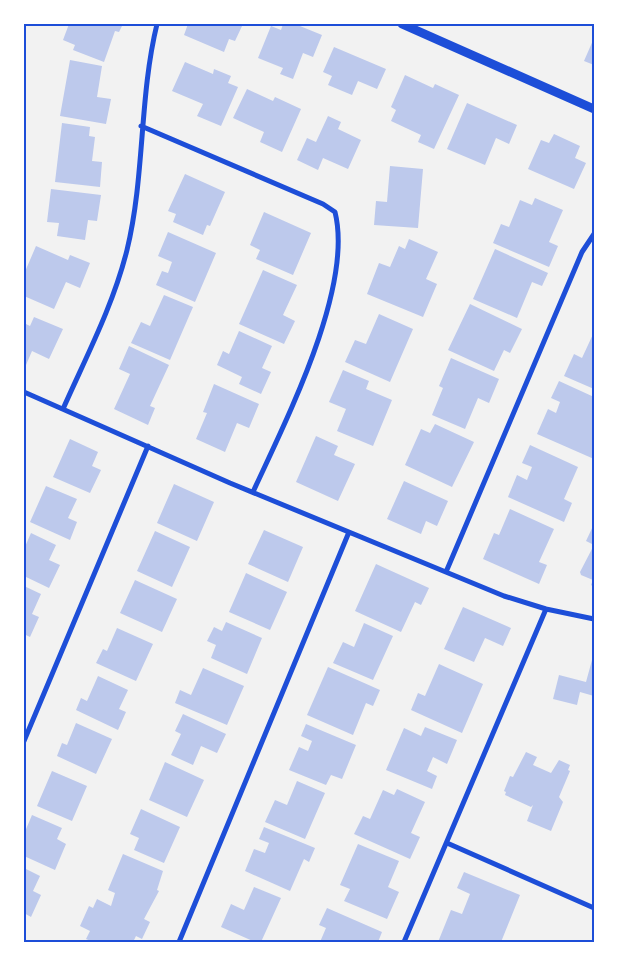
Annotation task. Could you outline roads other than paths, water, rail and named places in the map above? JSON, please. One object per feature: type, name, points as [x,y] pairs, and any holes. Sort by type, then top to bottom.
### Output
[{"type":"street","points":[[63,409],[107,310],[127,249],[134,208],[146,81],[157,24]]},
{"type":"street","points":[[402,24],[594,109]]},
{"type":"street","points":[[141,126],[324,204],[335,212],[338,225],[336,260],[329,306],[316,350],[253,492]]},
{"type":"street","points":[[446,572],[582,252],[594,234]]},
{"type":"street","points":[[24,392],[253,492],[504,596],[546,609],[594,619]]},
{"type":"street","points":[[24,741],[148,446]]},
{"type":"street","points":[[179,942],[349,532]]},
{"type":"street","points":[[404,942],[546,609]]},
{"type":"street","points":[[447,843],[594,908]]}]
